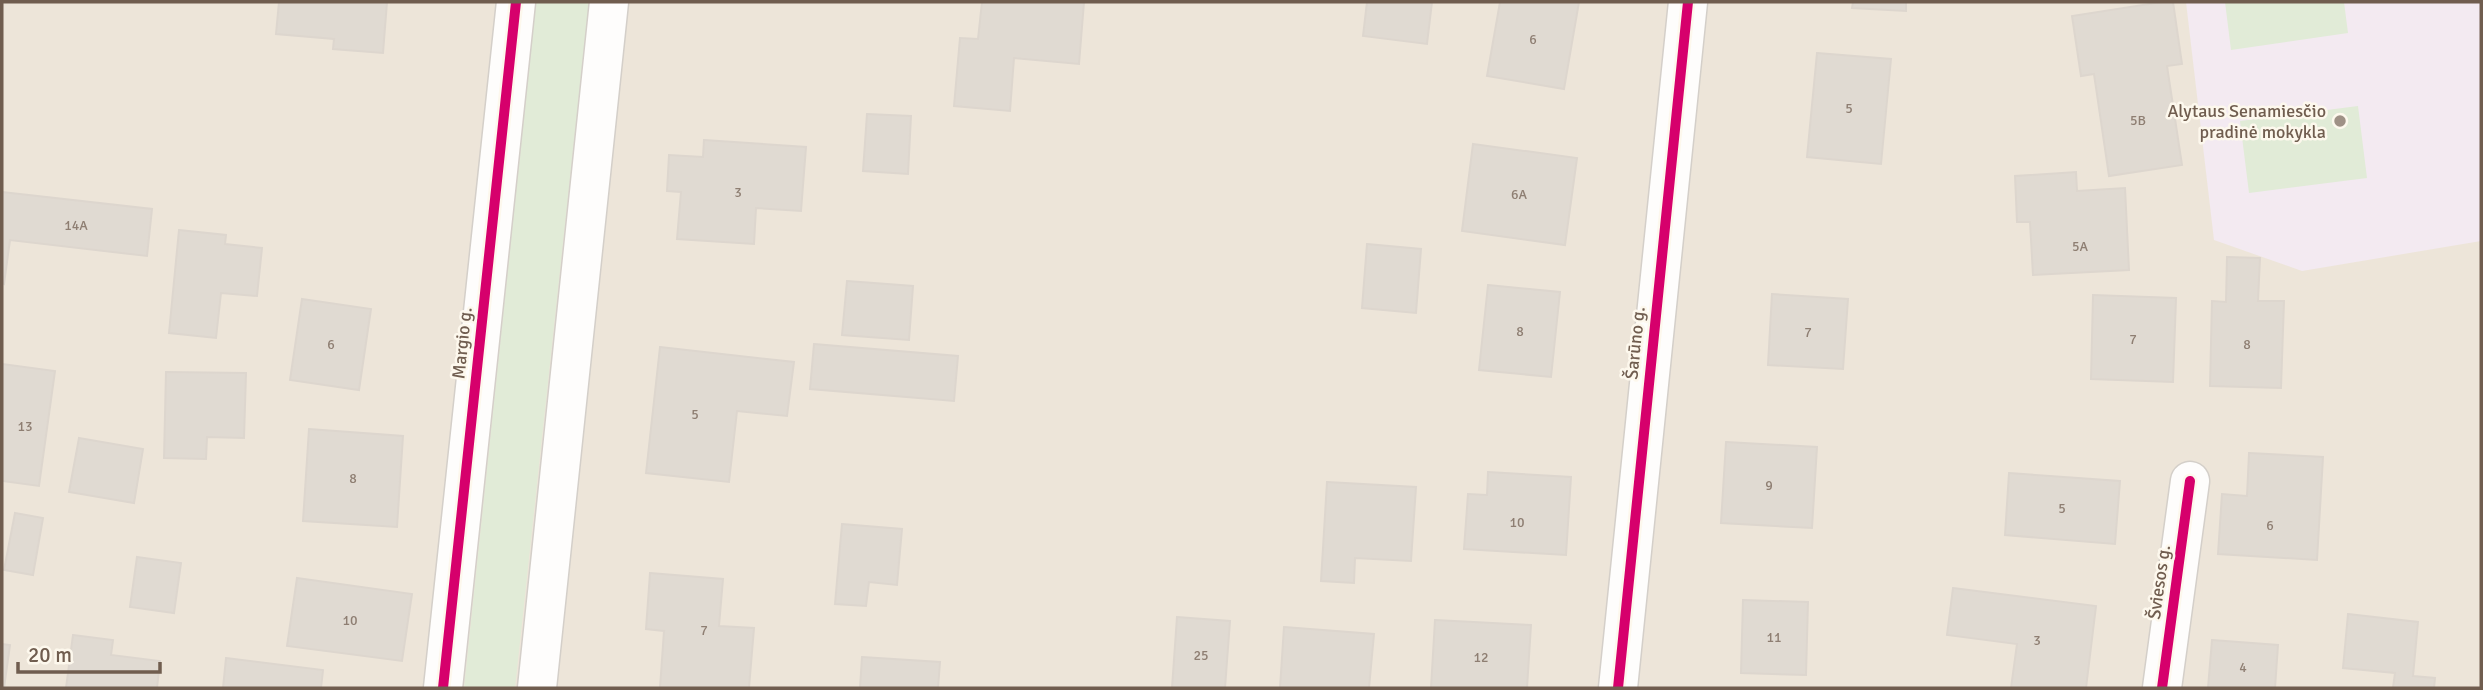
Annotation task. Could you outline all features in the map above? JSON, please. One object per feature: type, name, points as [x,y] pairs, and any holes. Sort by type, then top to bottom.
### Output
[{"type":"street","name":"Margio g.","points":[[443,688],[516,2]]},
{"type":"street","points":[[537,688],[608,2]]},
{"type":"street","name":"Šarūno g.","points":[[1618,688],[1688,2]]},
{"type":"street","name":"Šviesos g.","points":[[2162,688],[2190,481]]},
{"type":"shaded area","points":[[2,2],[2481,2],[2481,688],[2,688]]},
{"type":"shaded area","name":"Alytaus Senamiesčio pradinė mokykla","points":[[2186,2],[2481,2],[2481,241],[2302,271],[2214,240]]},
{"type":"green space","points":[[536,2],[589,2],[515,688],[464,688]]},
{"type":"green space","points":[[2225,2],[2344,2],[2348,33],[2231,50]]},
{"type":"green space","points":[[2358,106],[2367,178],[2249,193],[2240,121]]},
{"type":"building","points":[[279,2],[387,2],[383,53],[333,49],[334,39],[276,34]]},
{"type":"building","points":[[982,2],[1084,2],[1079,64],[1014,58],[1010,111],[954,106],[960,38],[978,39]]},
{"type":"building","points":[[1367,2],[1432,2],[1427,44],[1363,36]]},
{"type":"building","points":[[1500,2],[1579,2],[1564,89],[1487,76]]},
{"type":"building","points":[[1853,2],[1906,2],[1906,11],[1852,8]]},
{"type":"building","points":[[2173,2],[2182,64],[2167,66],[2182,165],[2109,176],[2094,74],[2081,76],[2072,16]]},
{"type":"building","points":[[1817,53],[1891,59],[1881,164],[1807,157]]},
{"type":"building","points":[[867,114],[911,116],[908,174],[863,171]]},
{"type":"building","points":[[704,140],[806,147],[801,211],[756,208],[754,244],[677,239],[681,192],[667,191],[669,155],[703,157]]},
{"type":"building","points":[[1473,144],[1577,158],[1565,245],[1462,231]]},
{"type":"building","points":[[2076,172],[2077,191],[2125,188],[2129,270],[2033,275],[2030,222],[2017,222],[2015,176]]},
{"type":"building","points":[[2,192],[152,209],[147,256],[10,240],[4,284]]},
{"type":"building","points":[[179,230],[226,235],[225,244],[262,248],[257,296],[221,293],[216,338],[169,333]]},
{"type":"building","points":[[1367,244],[1421,249],[1416,313],[1362,308]]},
{"type":"building","points":[[2227,257],[2260,258],[2258,301],[2284,301],[2281,388],[2210,386],[2212,301],[2226,302]]},
{"type":"building","points":[[847,281],[913,286],[909,340],[842,335]]},
{"type":"building","points":[[1488,285],[1560,292],[1551,377],[1479,370]]},
{"type":"building","points":[[1772,294],[1848,299],[1843,369],[1768,365]]},
{"type":"building","points":[[2093,295],[2176,298],[2173,382],[2091,379]]},
{"type":"building","points":[[302,299],[371,309],[359,390],[290,380]]},
{"type":"building","points":[[814,344],[958,356],[954,401],[810,389]]},
{"type":"building","points":[[660,347],[794,362],[787,416],[737,411],[729,482],[646,473]]},
{"type":"building","points":[[2,364],[55,371],[39,486],[2,481]]},
{"type":"building","points":[[166,372],[246,373],[244,438],[207,437],[206,459],[164,458]]},
{"type":"building","points":[[309,429],[403,436],[397,527],[303,521]]},
{"type":"building","points":[[79,438],[143,449],[134,503],[69,492]]},
{"type":"building","points":[[1726,442],[1817,447],[1812,528],[1721,523]]},
{"type":"building","points":[[2249,453],[2323,457],[2317,560],[2218,554],[2222,494],[2247,496]]},
{"type":"building","points":[[1488,472],[1571,477],[1566,555],[1464,549],[1468,494],[1487,495]]},
{"type":"building","points":[[2009,473],[2120,481],[2115,544],[2005,535]]},
{"type":"building","points":[[1327,482],[1416,487],[1411,561],[1355,558],[1354,583],[1321,581]]},
{"type":"building","points":[[15,513],[43,518],[33,575],[4,570]]},
{"type":"building","points":[[842,524],[902,529],[897,585],[869,582],[866,606],[835,604]]},
{"type":"building","points":[[137,557],[181,563],[174,613],[130,607]]},
{"type":"building","points":[[650,573],[723,579],[719,626],[754,628],[749,688],[660,688],[664,631],[646,629]]},
{"type":"building","points":[[297,578],[412,594],[402,661],[287,646]]},
{"type":"building","points":[[1953,588],[2096,606],[2086,688],[2011,688],[2017,644],[1947,635]]},
{"type":"building","points":[[1743,600],[1808,602],[1806,675],[1741,673]]},
{"type":"building","points":[[2348,614],[2418,622],[2413,676],[2435,678],[2434,688],[2393,688],[2395,673],[2343,668]]},
{"type":"building","points":[[1177,617],[1230,621],[1225,688],[1172,688]]},
{"type":"building","points":[[1435,620],[1531,625],[1527,688],[1431,688]]},
{"type":"building","points":[[1284,627],[1374,634],[1369,688],[1280,688]]},
{"type":"building","points":[[73,635],[113,640],[111,655],[160,661],[157,688],[66,688]]},
{"type":"building","points":[[2212,640],[2278,645],[2275,688],[2208,688]]},
{"type":"building","points":[[2,644],[10,645],[4,688],[2,688]]},
{"type":"building","points":[[862,657],[940,662],[938,688],[860,688]]},
{"type":"building","points":[[226,658],[323,670],[321,688],[223,688]]},
{"type":"cycle path","points":[[443,688],[516,2]]},
{"type":"cycle path","points":[[1618,688],[1688,2]]},
{"type":"cycle path","points":[[2162,688],[2190,481]]},
{"type":"place","name":"Alytaus Senamiesčio pradinė mokykla","points":[[2340,121]]}]
